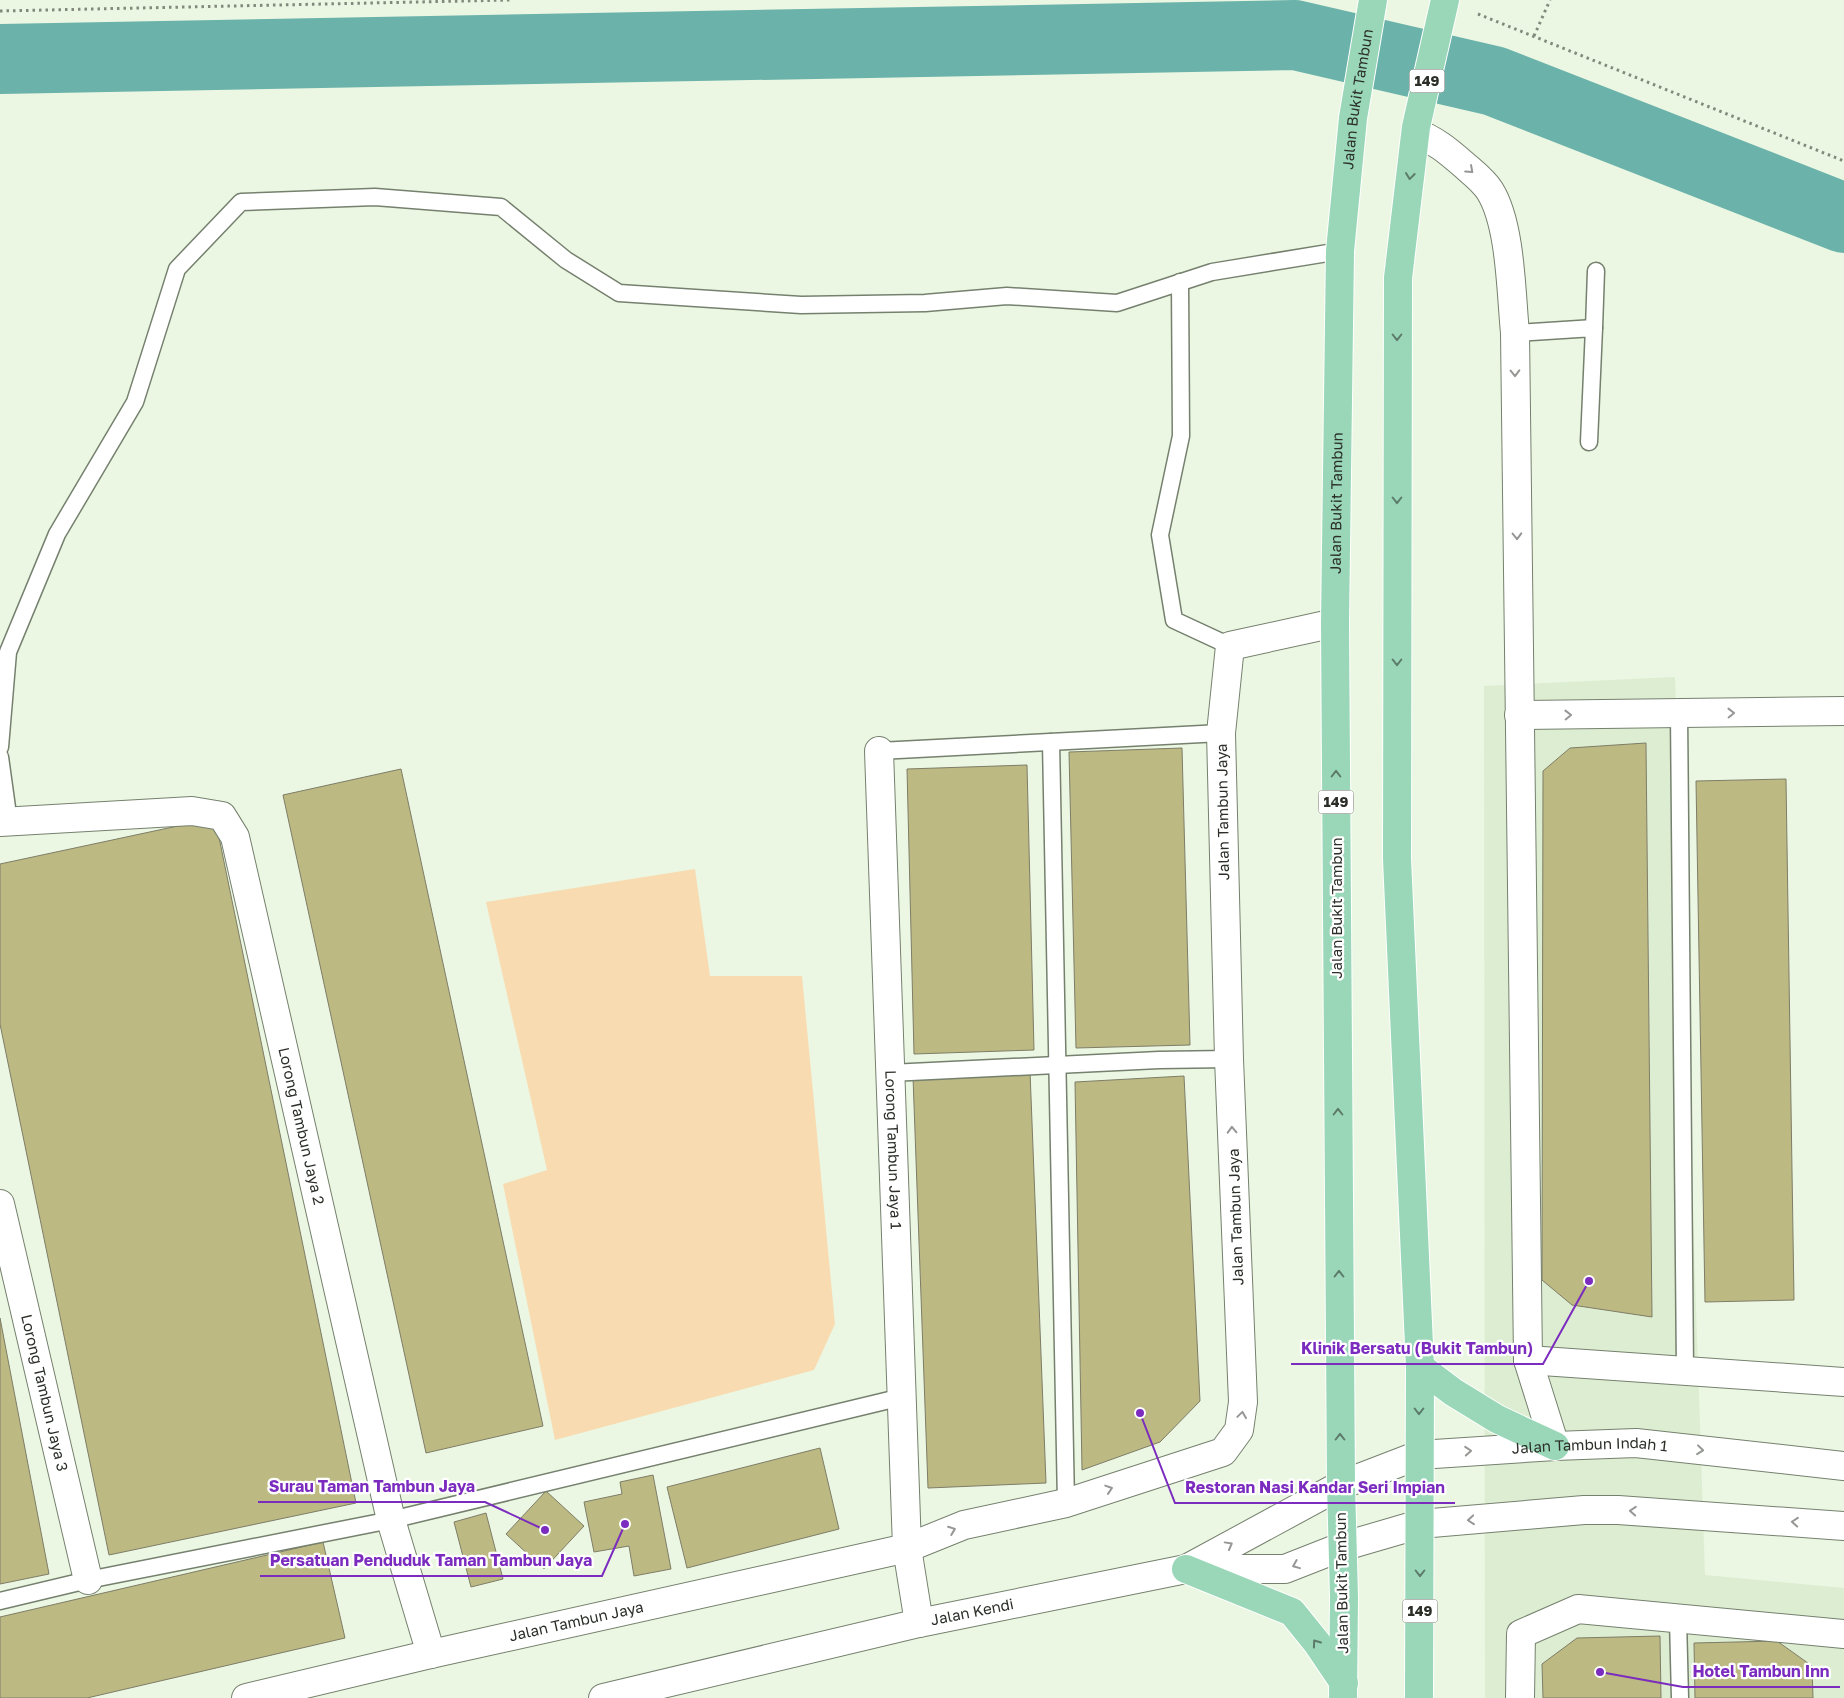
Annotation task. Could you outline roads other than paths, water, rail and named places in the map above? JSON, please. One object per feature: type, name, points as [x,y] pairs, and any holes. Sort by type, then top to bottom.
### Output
[{"type":"main road","name":"Jalan Bukit Tambun","points":[[1344,1691],[1344,1597],[1340,1486],[1335,623],[1340,251],[1353,118],[1373,0]]},
{"type":"main road","name":"149","points":[[1419,1698],[1420,1367],[1397,859],[1398,278],[1416,130],[1445,1]]},
{"type":"main road","points":[[1420,1367],[1453,1392],[1497,1419],[1556,1446]]},
{"type":"main road","points":[[1186,1569],[1292,1612],[1317,1643],[1344,1691]]},
{"type":"street","points":[[1416,130],[1445,148],[1490,190],[1500,211],[1506,242],[1515,333],[1528,1360],[1556,1446]]},
{"type":"street","points":[[1230,646],[1335,623]]},
{"type":"street","name":"Jalan Tambun Jaya","points":[[246,1698],[431,1654],[907,1548],[964,1525],[1066,1503],[1223,1452],[1239,1430],[1243,1402],[1229,1060],[1221,733],[1230,646]]},
{"type":"street","points":[[1519,715],[1844,711]]},
{"type":"street","name":"Lorong Tambun Jaya 1","points":[[879,751],[907,1548]]},
{"type":"street","name":"Lorong Tambun Jaya 2","points":[[5,822],[192,810],[222,816],[235,837],[391,1520],[431,1654]]},
{"type":"street","name":"Lorong Tambun Jaya 3","points":[[0,1204],[7,1264],[88,1580]]},
{"type":"street","points":[[1528,1360],[1844,1382]]},
{"type":"street","name":"Jalan Tambun Indah 1","points":[[1186,1569],[1340,1486],[1419,1455],[1636,1443],[1844,1466]]},
{"type":"street","points":[[1342,1547],[1420,1524],[1584,1510],[1618,1510],[1844,1526]]},
{"type":"street","name":"Jalan Kendi","points":[[603,1698],[919,1623],[1186,1569],[1286,1569],[1342,1547]]},
{"type":"street","points":[[907,1548],[919,1623]]},
{"type":"street","points":[[1520,1698],[1521,1634],[1578,1609],[1844,1634]]},
{"type":"lane","points":[[0,747],[8,652],[57,534],[134,402],[177,269],[241,202],[375,197],[501,206],[566,260],[620,293],[801,305],[924,303],[1007,296],[1117,303],[1212,272],[1340,251]]},
{"type":"lane","points":[[1589,442],[1596,271]]},
{"type":"lane","points":[[1180,282],[1181,436],[1160,535],[1174,620],[1230,646]]},
{"type":"lane","points":[[1515,333],[1594,328]]},
{"type":"lane","points":[[1679,714],[1685,1371]]},
{"type":"lane","points":[[879,751],[1221,733]]},
{"type":"lane","points":[[1051,742],[1066,1503]]},
{"type":"lane","points":[[0,757],[5,822]]},
{"type":"lane","points":[[890,1073],[1159,1060],[1229,1060]]},
{"type":"lane","points":[[0,1601],[88,1580],[391,1520],[902,1397]]},
{"type":"lane","points":[[1678,1619],[1680,1698]]},
{"type":"waterway","points":[[0,59],[1295,35],[1494,81],[1844,218]]},
{"type":"place","name":"Klinik Bersatu (Bukit Tambun)","points":[[1589,1281]]},
{"type":"place","name":"Restoran Nasi Kandar Seri Impian","points":[[1140,1413]]},
{"type":"place","name":"Persatuan Penduduk Taman Tambun Jaya","points":[[625,1524]]},
{"type":"place","name":"Surau Taman Tambun Jaya","points":[[545,1530]]},
{"type":"place","name":"Hotel Tambun Inn","points":[[1600,1672]]}]
